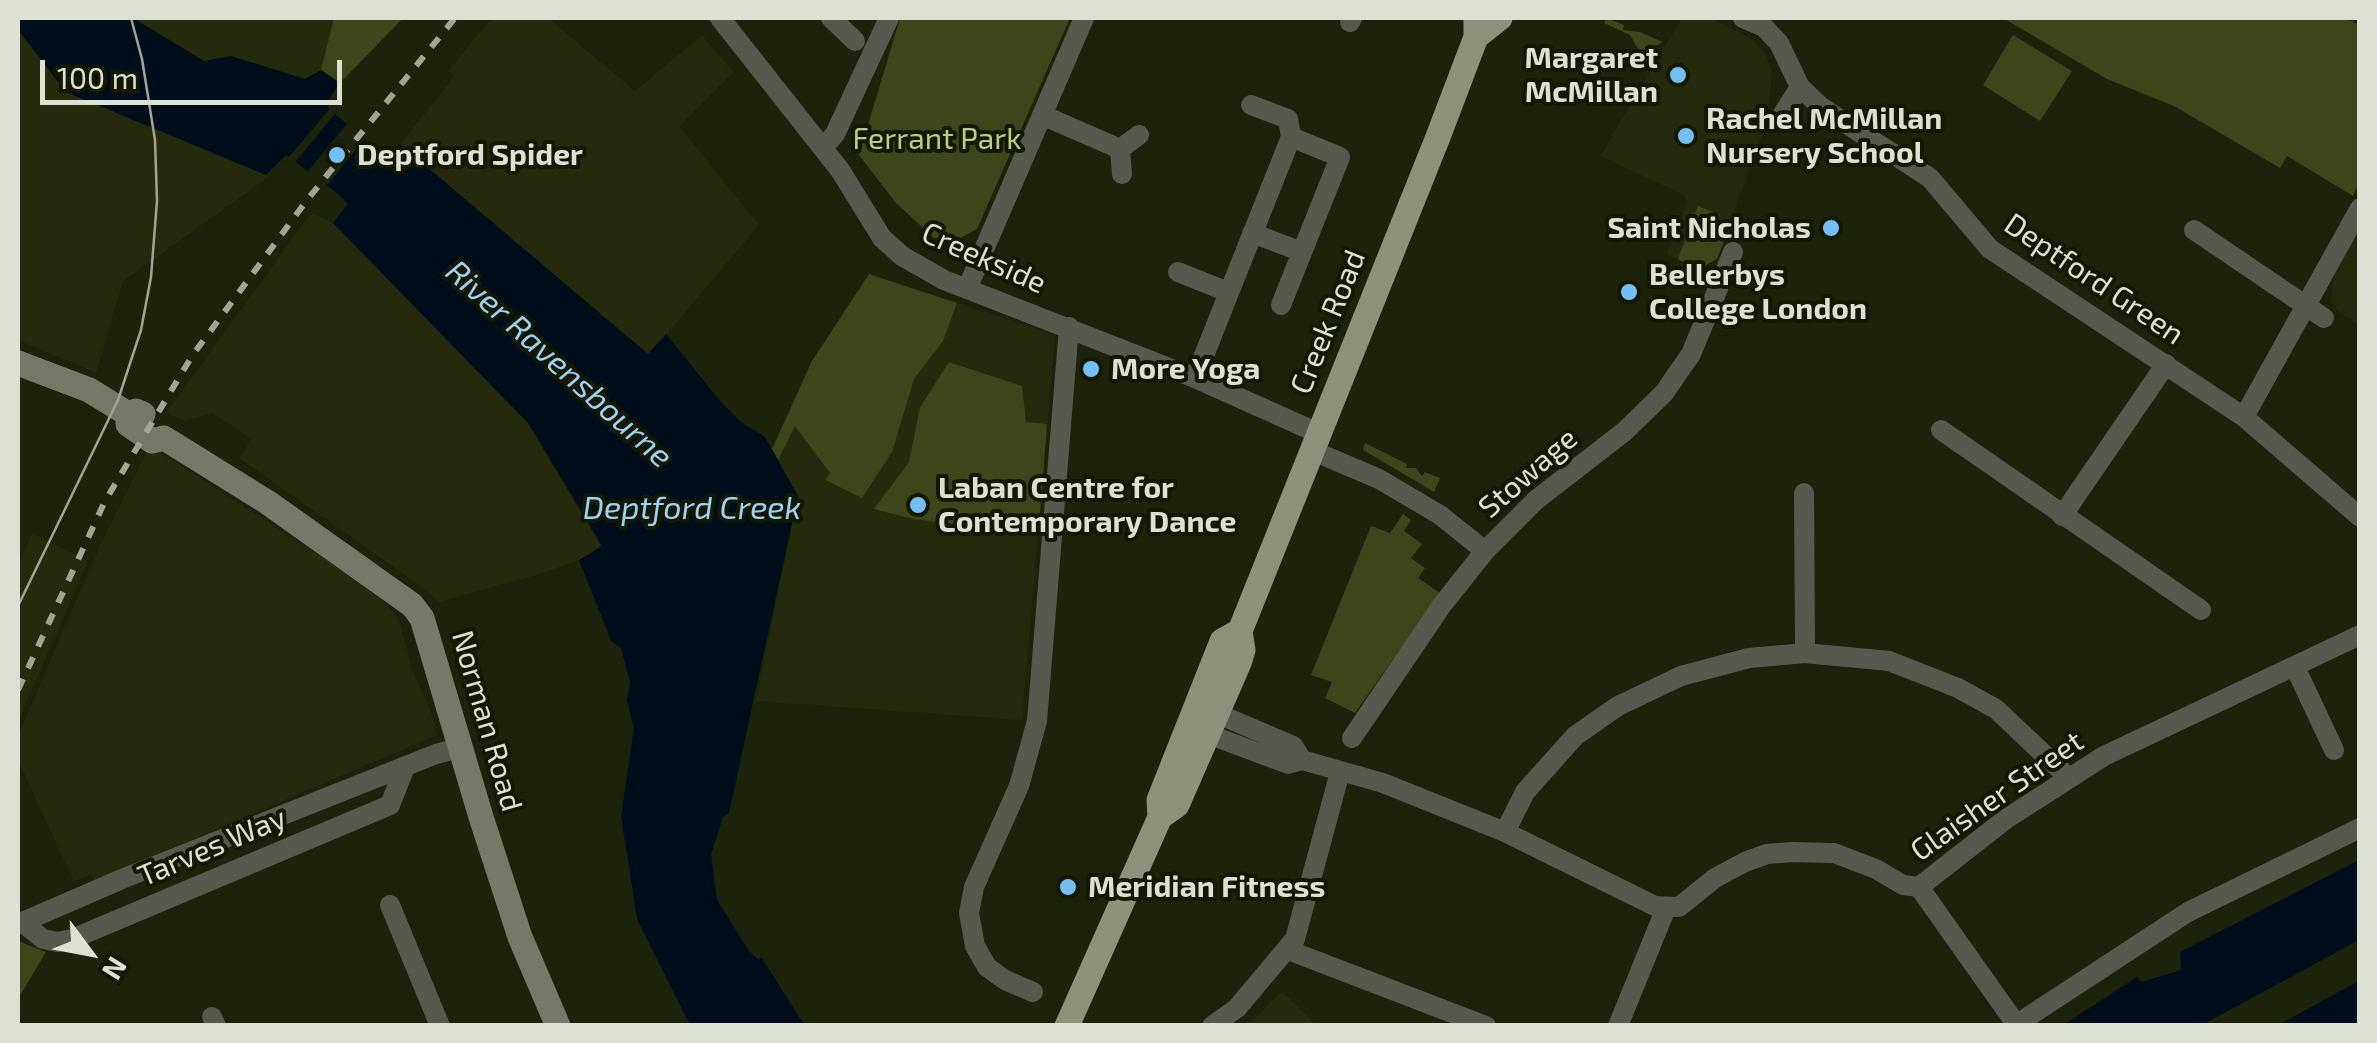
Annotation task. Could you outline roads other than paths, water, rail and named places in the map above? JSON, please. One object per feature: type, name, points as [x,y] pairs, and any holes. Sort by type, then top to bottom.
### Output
[{"type":"main road","name":"Creek Road","points":[[1067,1026],[1160,817],[1159,800],[1203,720],[1222,642],[1240,631],[1476,27],[1500,18]]},
{"type":"main road","name":"Norman Road","points":[[18,363],[89,390],[128,414],[136,411],[162,426],[164,438],[267,502],[412,605],[422,618],[430,641],[520,937],[558,1026]]},
{"type":"street","name":"Creekside","points":[[720,18],[823,148],[861,200],[882,238],[921,268],[1196,378],[1315,441],[1440,515],[1485,551]]},
{"type":"street","points":[[832,18],[855,42]]},
{"type":"street","points":[[823,148],[835,134],[889,18]]},
{"type":"street","points":[[967,288],[1084,18]]},
{"type":"street","points":[[1743,18],[1766,22],[1800,87],[1780,116]]},
{"type":"street","name":"Deptford Green","points":[[1800,87],[1821,107],[1930,178],[1990,249],[2244,417],[2360,517]]},
{"type":"street","points":[[1196,378],[1291,137],[1288,119],[1251,104]]},
{"type":"street","points":[[1042,115],[1120,148]]},
{"type":"street","points":[[1120,148],[1138,135]]},
{"type":"street","points":[[1280,305],[1340,157],[1291,137]]},
{"type":"street","points":[[1120,148],[1122,174]]},
{"type":"street","points":[[2244,417],[2360,208]]},
{"type":"street","points":[[2194,230],[2324,318]]},
{"type":"street","points":[[1252,233],[1302,252]]},
{"type":"street","name":"Stowage","points":[[1352,738],[1442,605],[1485,551],[1536,500],[1625,431],[1664,393],[1691,354],[1733,252]]},
{"type":"street","points":[[1178,272],[1228,292]]},
{"type":"street","points":[[1033,992],[987,967],[976,946],[969,913],[974,888],[1019,786],[1037,721],[1069,327]]},
{"type":"street","points":[[2062,516],[2166,364]]},
{"type":"street","points":[[1941,430],[2200,610]]},
{"type":"street","points":[[1804,493],[1805,652]]},
{"type":"street","name":"Glaisher Street","points":[[1666,908],[1690,902],[1716,878],[1767,854],[1834,853],[1856,859],[1902,885],[1920,887],[2006,818],[2148,732],[2360,635]]},
{"type":"street","points":[[1505,832],[1526,792],[1575,736],[1618,706],[1681,676],[1749,658],[1805,652],[1889,661],[1958,688],[1996,709],[2069,778]]},
{"type":"street","points":[[2295,667],[2334,750]]},
{"type":"street","points":[[1203,720],[1294,746],[1302,760],[1383,783],[1505,832],[1666,908],[1618,1026]]},
{"type":"street","name":"Tarves Way","points":[[20,923],[122,879],[460,748]]},
{"type":"street","name":"Tarves Way","points":[[20,923],[43,939],[72,939],[390,806],[405,767]]},
{"type":"street","points":[[1212,1026],[1237,1008],[1295,938],[1340,772]]},
{"type":"street","points":[[1920,887],[2015,1024],[2188,912],[2360,828]]},
{"type":"street","points":[[390,906],[440,1026]]},
{"type":"street","points":[[1288,950],[1486,1026]]},
{"type":"water","name":"Deptford Creek","points":[[18,18],[133,18],[204,61],[231,56],[305,79],[321,70],[340,83],[328,108],[383,155],[391,155],[400,144],[648,354],[666,334],[721,402],[741,422],[765,437],[798,496],[729,813],[723,817],[711,854],[717,900],[749,951],[762,958],[804,1025],[690,1025],[637,919],[621,816],[634,728],[627,701],[630,682],[621,648],[611,641],[579,560],[602,546],[528,423],[333,223],[348,204],[337,193],[286,155],[266,175],[66,92],[18,30]]},
{"type":"water","points":[[2359,860],[2359,1025],[2062,1026],[2137,977],[2142,982],[2181,970],[2180,952]]},
{"type":"tram line","points":[[18,606],[118,400],[141,330],[151,277],[157,201],[155,140],[131,18]]},
{"type":"railway","points":[[18,690],[105,501],[192,356],[307,200],[455,18]]},
{"type":"place","name":"Margaret McMillan","points":[[1678,75]]},
{"type":"place","name":"Rachel McMillan Nursery School","points":[[1686,136]]},
{"type":"place","name":"Deptford Spider","points":[[337,155]]},
{"type":"place","name":"Saint Nicholas","points":[[1831,228]]},
{"type":"place","name":"Bellerbys College London","points":[[1629,292]]},
{"type":"place","name":"More Yoga","points":[[1091,369]]},
{"type":"place","name":"Laban Centre for Contemporary Dance","points":[[918,505]]},
{"type":"place","name":"Meridian Fitness","points":[[1068,887]]},
{"type":"park label","name":"Ferrant Park","points":[[937,139]]},
{"type":"water label","name":"River Ravensbourne","points":[[559,364]]}]
